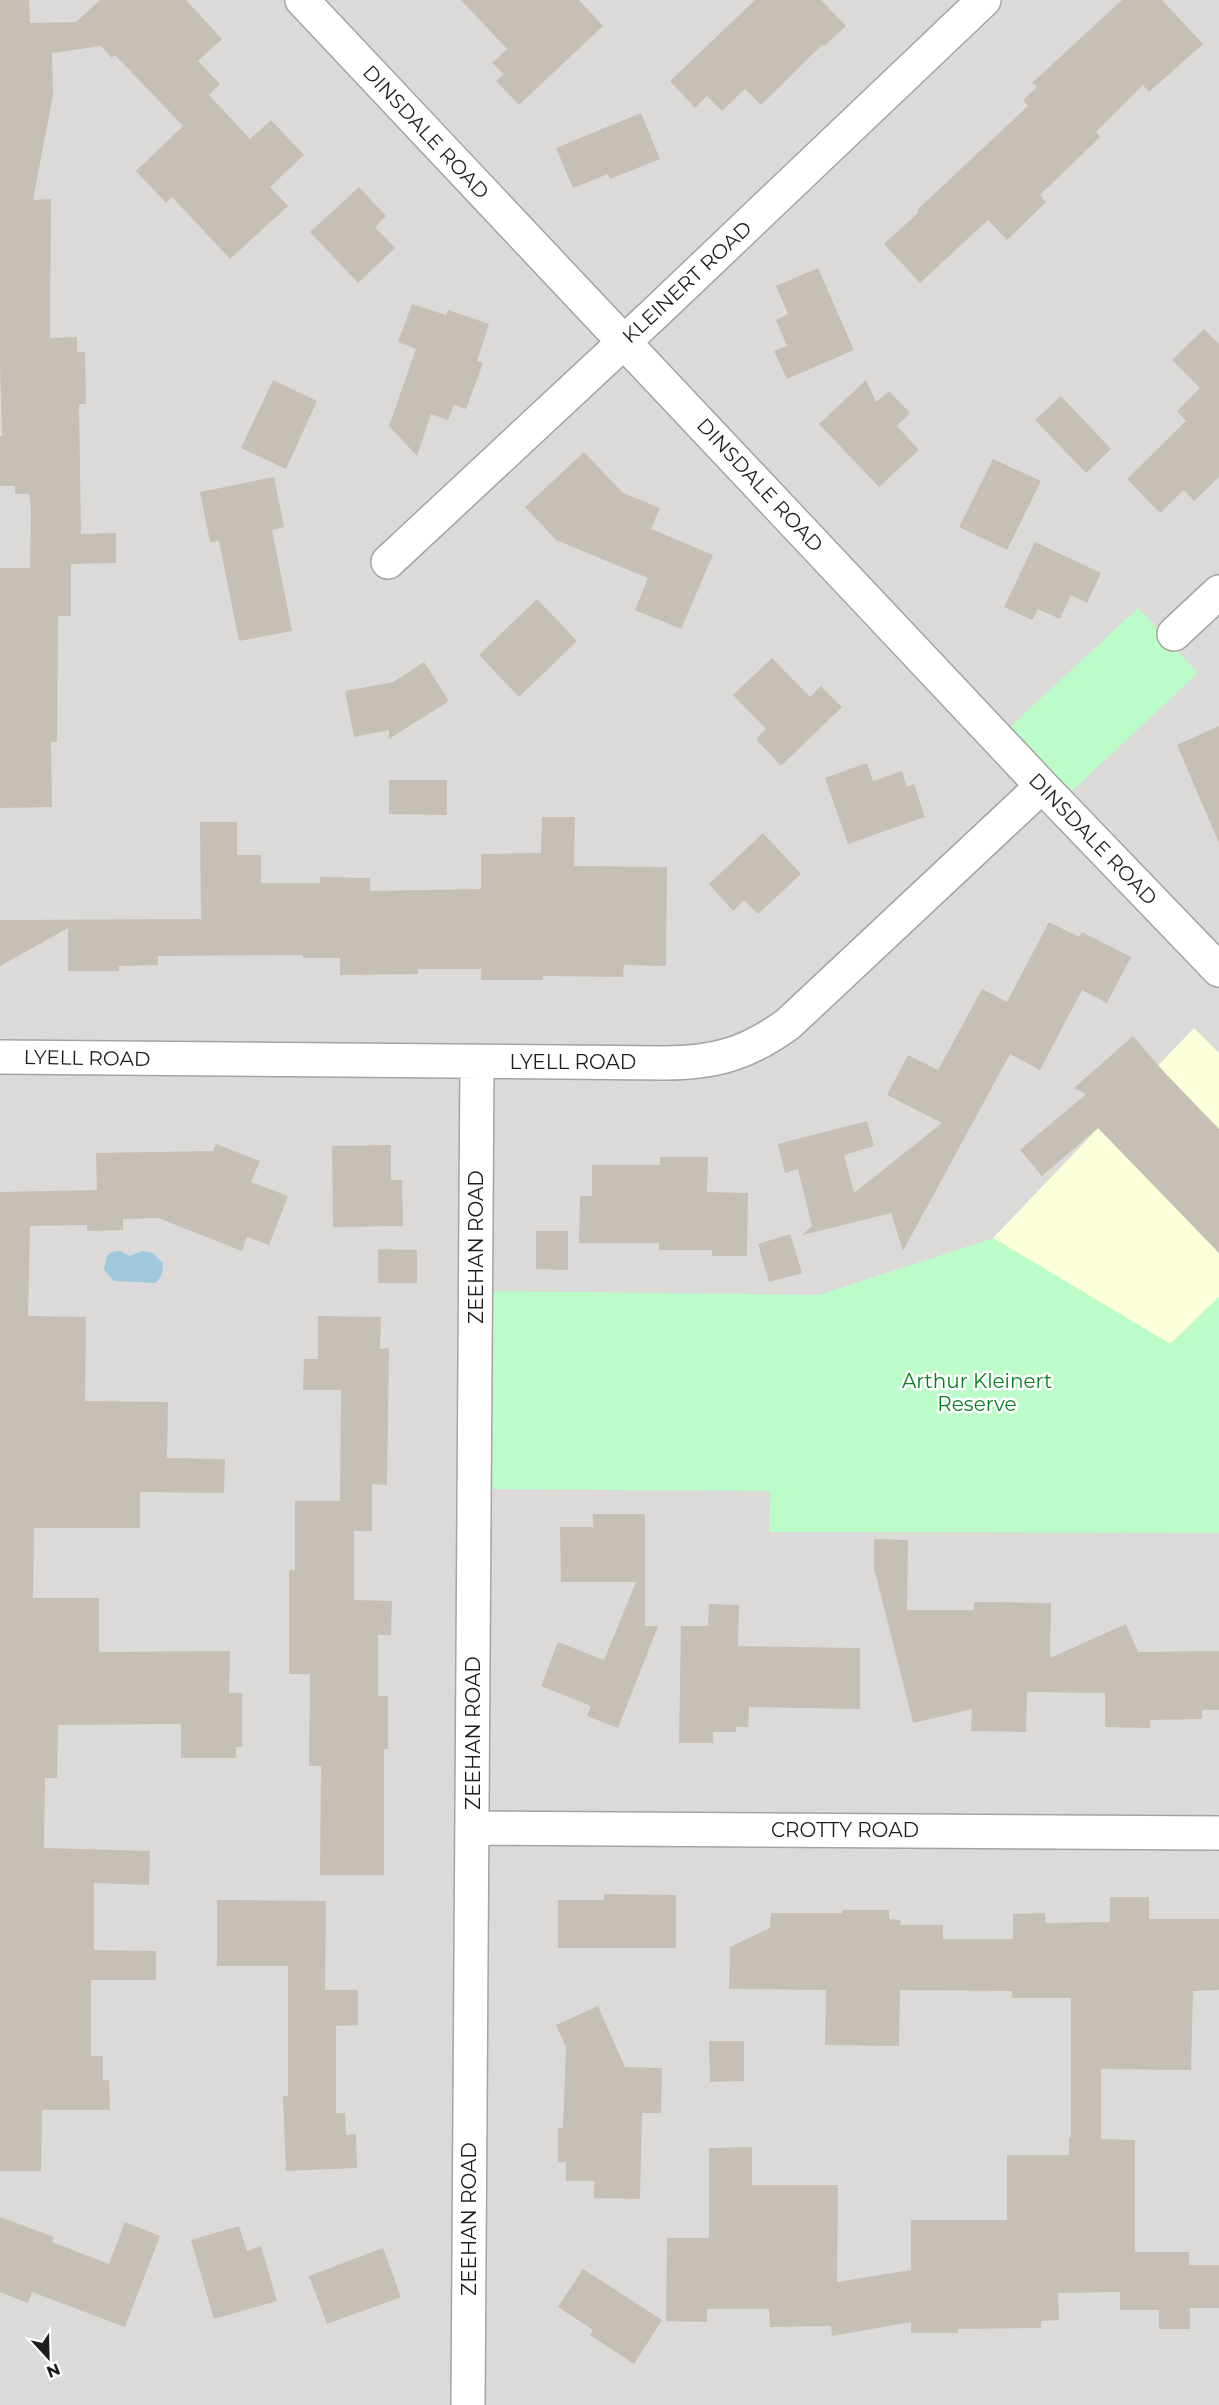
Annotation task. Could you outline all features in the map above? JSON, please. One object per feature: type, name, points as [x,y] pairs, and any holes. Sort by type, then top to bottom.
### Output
[{"type":"street","name":"DINSDALE ROAD","points":[[302,0],[1042,786],[1219,970]]},
{"type":"street","name":"KLEINERT ROAD","points":[[388,562],[984,0]]},
{"type":"street","points":[[1174,634],[1219,592]]},
{"type":"street","name":"LYELL ROAD","points":[[0,1057],[690,1063],[717,1059],[743,1051],[767,1039],[788,1024],[1042,786]]},
{"type":"street","name":"ZEEHAN ROAD","points":[[468,2405],[477,1062]]},
{"type":"street","name":"CROTTY ROAD","points":[[472,1828],[1219,1833]]},
{"type":"shaded area","points":[[0,0],[1219,0],[1219,2405],[0,2405]]},
{"type":"shaded area","points":[[1194,1028],[1219,1053],[1219,1297],[1170,1344],[993,1238]]},
{"type":"green space","points":[[1138,608],[1198,673],[1059,803],[998,738]]},
{"type":"green space","name":"Arthur Kleinert Reserve","points":[[993,1238],[1170,1344],[1219,1297],[1219,1533],[769,1532],[770,1491],[475,1489],[476,1291],[819,1295]]},
{"type":"water","points":[[120,1251],[130,1256],[142,1251],[153,1253],[163,1263],[159,1279],[155,1283],[114,1281],[104,1270],[107,1256],[112,1252]]},
{"type":"building","points":[[0,0],[29,0],[30,23],[76,22],[100,0],[186,0],[222,39],[198,61],[220,84],[209,95],[250,139],[271,120],[304,155],[270,187],[288,206],[230,259],[172,197],[166,203],[136,171],[183,126],[115,55],[112,58],[101,46],[52,53],[53,95],[33,200],[51,199],[50,338],[77,337],[77,352],[85,352],[86,404],[79,404],[81,534],[116,533],[116,563],[71,564],[71,616],[58,616],[57,742],[51,742],[52,807],[0,808],[0,568],[30,568],[31,509],[29,494],[15,494],[15,486],[0,486],[0,436],[2,436]]},
{"type":"building","points":[[461,0],[579,0],[603,26],[519,105],[496,81],[504,74],[492,63],[507,49]]},
{"type":"building","points":[[755,0],[821,0],[846,26],[824,46],[822,45],[761,105],[745,89],[722,111],[707,96],[695,108],[670,81]]},
{"type":"building","points":[[1122,0],[1162,0],[1203,44],[1149,92],[1143,85],[1096,132],[1100,137],[1040,195],[1046,202],[1007,240],[988,220],[920,283],[884,244],[1028,106],[1023,100],[1037,87],[1032,83]]},
{"type":"building","points":[[641,113],[660,159],[610,179],[608,174],[573,188],[556,148]]},
{"type":"building","points":[[359,187],[386,216],[375,227],[395,248],[358,283],[310,232]]},
{"type":"building","points":[[818,268],[854,350],[787,379],[774,351],[787,346],[776,320],[788,314],[776,286]]},
{"type":"building","points":[[412,304],[446,315],[448,310],[489,324],[477,361],[483,363],[466,409],[454,405],[448,420],[431,414],[417,456],[389,426],[416,349],[398,342]]},
{"type":"building","points":[[1204,329],[1219,344],[1219,477],[1194,501],[1184,490],[1160,513],[1127,479],[1186,421],[1177,411],[1200,388],[1172,360]]},
{"type":"building","points":[[273,380],[317,401],[286,469],[241,448]]},
{"type":"building","points":[[866,380],[876,402],[889,391],[910,413],[897,426],[919,450],[879,487],[819,424]]},
{"type":"building","points":[[1061,396],[1111,449],[1086,473],[1035,420]]},
{"type":"building","points":[[584,452],[623,493],[660,508],[651,529],[713,555],[681,629],[635,610],[648,578],[556,540],[525,507]]},
{"type":"building","points":[[993,459],[1041,481],[1007,550],[959,527]]},
{"type":"building","points":[[274,477],[284,527],[272,530],[292,631],[239,641],[219,541],[210,542],[200,492]]},
{"type":"building","points":[[1035,542],[1101,573],[1087,603],[1071,595],[1060,619],[1038,609],[1032,620],[1004,607]]},
{"type":"building","points":[[537,599],[577,641],[519,697],[479,655]]},
{"type":"building","points":[[772,658],[810,697],[821,686],[842,707],[781,766],[756,739],[766,729],[733,695]]},
{"type":"building","points":[[424,662],[449,701],[389,739],[389,730],[354,737],[345,691],[393,682]]},
{"type":"building","points":[[1219,726],[1219,843],[1177,745]]},
{"type":"building","points":[[867,763],[873,781],[902,771],[907,787],[914,784],[925,817],[848,844],[825,778]]},
{"type":"building","points":[[389,780],[447,780],[447,815],[389,814]]},
{"type":"building","points":[[542,817],[575,817],[574,866],[667,867],[666,966],[624,965],[623,977],[543,976],[543,980],[481,980],[481,969],[418,969],[418,974],[340,975],[340,958],[303,958],[303,955],[158,956],[158,965],[119,966],[119,971],[68,971],[68,928],[0,966],[0,920],[201,919],[200,822],[237,822],[237,855],[261,855],[261,883],[320,883],[320,877],[370,878],[370,891],[481,889],[481,854],[541,853]]},
{"type":"building","points":[[763,833],[801,874],[758,914],[744,900],[733,911],[709,884]]},
{"type":"building","points":[[1049,922],[1079,937],[1082,932],[1131,957],[1107,1003],[1082,990],[1040,1070],[1010,1054],[903,1251],[891,1213],[802,1235],[812,1226],[798,1169],[785,1173],[778,1144],[867,1121],[874,1146],[844,1155],[854,1193],[942,1123],[887,1095],[908,1055],[938,1070],[982,989],[1007,1002]]},
{"type":"building","points":[[1133,1036],[1219,1129],[1219,1253],[1098,1128],[1042,1176],[1020,1150],[1086,1094],[1074,1088]]},
{"type":"building","points":[[216,1144],[260,1161],[251,1182],[288,1196],[269,1245],[247,1237],[242,1251],[158,1218],[123,1219],[123,1230],[87,1231],[87,1225],[30,1226],[28,1316],[86,1317],[85,1401],[168,1402],[167,1458],[225,1459],[224,1493],[140,1492],[140,1528],[34,1528],[33,1598],[99,1598],[99,1652],[230,1651],[229,1693],[242,1693],[242,1747],[236,1747],[236,1758],[181,1758],[181,1724],[58,1725],[57,1778],[45,1778],[44,1848],[150,1851],[149,1885],[94,1883],[94,1950],[156,1951],[156,1980],[91,1980],[91,2056],[103,2056],[103,2080],[109,2080],[110,2110],[42,2110],[41,2171],[0,2171],[0,1192],[97,1190],[96,1153],[213,1151]]},
{"type":"building","points":[[391,1145],[391,1180],[402,1180],[403,1226],[333,1227],[332,1146]]},
{"type":"building","points":[[660,1157],[708,1157],[707,1192],[748,1193],[747,1256],[712,1256],[712,1250],[659,1250],[659,1243],[579,1243],[580,1196],[592,1196],[592,1165],[660,1165]]},
{"type":"building","points":[[536,1231],[568,1231],[568,1270],[536,1269]]},
{"type":"building","points":[[790,1234],[802,1273],[769,1282],[758,1244]]},
{"type":"building","points":[[378,1249],[417,1250],[417,1283],[378,1283]]},
{"type":"building","points":[[318,1316],[381,1317],[380,1349],[389,1348],[387,1485],[372,1484],[372,1531],[354,1531],[354,1600],[392,1601],[391,1635],[378,1635],[378,1696],[388,1696],[388,1749],[384,1749],[384,1875],[320,1875],[321,1766],[309,1766],[310,1674],[289,1674],[289,1570],[295,1570],[295,1501],[340,1501],[341,1390],[303,1390],[304,1359],[318,1359]]},
{"type":"building","points":[[593,1514],[645,1514],[645,1626],[658,1626],[618,1728],[587,1716],[591,1706],[541,1686],[558,1642],[604,1660],[636,1582],[561,1582],[560,1527],[593,1527]]},
{"type":"building","points":[[874,1539],[908,1540],[907,1610],[974,1610],[974,1602],[1051,1603],[1050,1658],[1126,1624],[1138,1652],[1219,1651],[1219,1710],[1202,1710],[1202,1719],[1150,1720],[1150,1728],[1105,1727],[1105,1693],[1027,1692],[1026,1732],[971,1731],[972,1709],[913,1723],[874,1568]]},
{"type":"building","points":[[709,1604],[739,1605],[738,1646],[860,1648],[860,1709],[749,1707],[748,1727],[736,1727],[736,1732],[713,1732],[713,1743],[679,1743],[681,1626],[708,1626]]},
{"type":"building","points":[[604,1894],[676,1895],[676,1948],[558,1948],[558,1900],[604,1900]]},
{"type":"building","points":[[1110,1897],[1149,1897],[1149,1919],[1219,1919],[1219,1990],[1193,1991],[1191,2070],[1101,2069],[1101,2139],[1135,2140],[1135,2252],[1189,2252],[1189,2265],[1219,2265],[1219,2308],[1190,2308],[1190,2329],[1159,2329],[1159,2310],[1120,2310],[1120,2292],[1058,2293],[1059,2320],[1041,2321],[1041,2328],[958,2329],[958,2333],[911,2333],[911,2322],[832,2336],[831,2326],[770,2327],[769,2309],[707,2309],[707,2322],[666,2321],[667,2238],[709,2238],[709,2148],[752,2147],[752,2185],[838,2185],[837,2282],[911,2270],[911,2220],[1007,2220],[1007,2155],[1069,2155],[1071,1998],[1012,1998],[1012,1991],[900,1990],[899,2046],[825,2045],[826,1990],[729,1989],[730,1947],[770,1928],[771,1913],[842,1913],[842,1910],[889,1910],[889,1919],[901,1920],[900,1925],[943,1925],[943,1939],[1013,1939],[1013,1914],[1045,1913],[1046,1923],[1110,1922]]},
{"type":"building","points":[[217,1900],[326,1901],[325,1990],[358,1990],[358,2025],[336,2026],[336,2113],[345,2113],[346,2135],[356,2134],[357,2168],[286,2171],[283,2096],[288,2096],[288,1966],[217,1966]]},
{"type":"building","points":[[598,2006],[625,2067],[662,2068],[661,2113],[642,2113],[640,2199],[594,2198],[594,2181],[566,2181],[566,2162],[558,2162],[558,2128],[563,2128],[566,2047],[556,2025]]},
{"type":"building","points":[[709,2041],[744,2041],[744,2081],[710,2082]]},
{"type":"building","points":[[0,2217],[54,2237],[52,2242],[109,2264],[125,2222],[160,2236],[125,2327],[32,2292],[28,2303],[0,2292]]},
{"type":"building","points":[[239,2226],[247,2251],[261,2246],[277,2301],[214,2319],[191,2240]]},
{"type":"building","points":[[383,2248],[401,2297],[327,2324],[309,2276]]},
{"type":"building","points":[[583,2269],[662,2320],[634,2364],[590,2335],[593,2330],[558,2307]]}]
